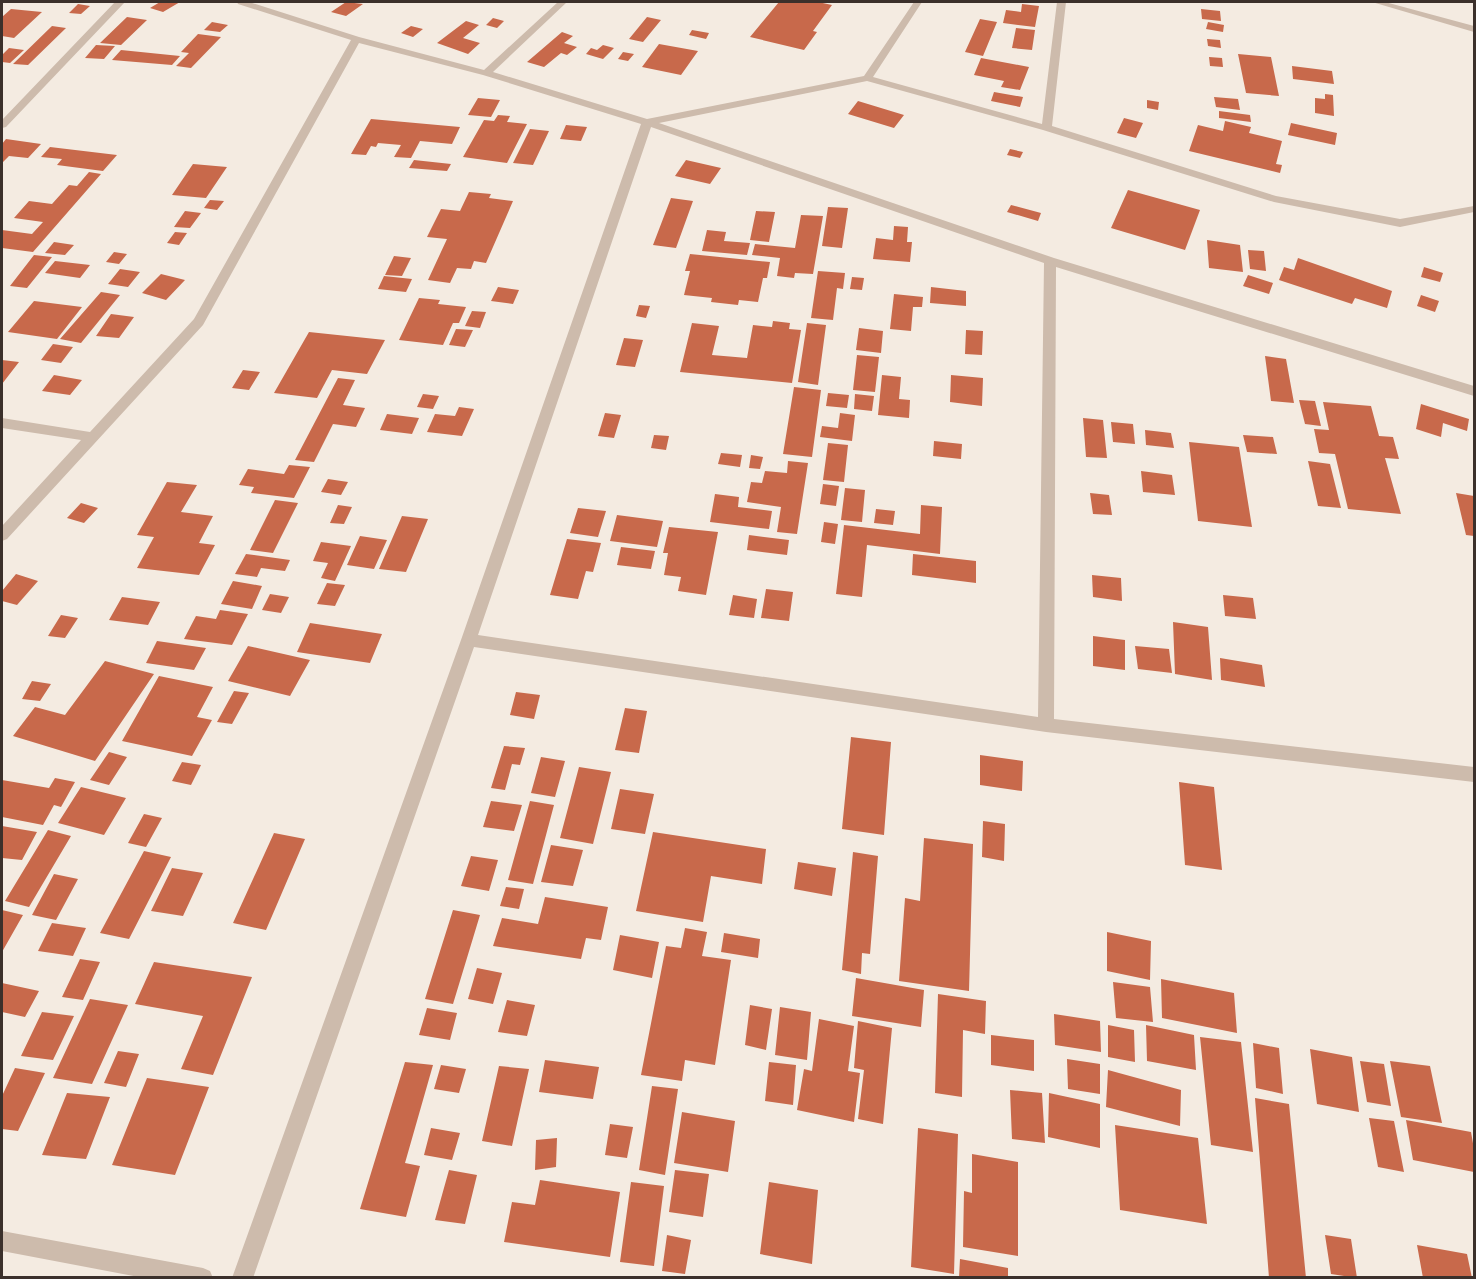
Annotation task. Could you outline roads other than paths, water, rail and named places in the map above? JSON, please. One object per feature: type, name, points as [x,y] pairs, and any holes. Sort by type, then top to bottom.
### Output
[{"type":"street","points":[[2,125],[120,2]]},
{"type":"street","points":[[241,2],[356,39],[486,73],[647,122],[1050,261],[1474,391]]},
{"type":"street","points":[[486,73],[564,2]]},
{"type":"street","points":[[867,78],[918,2]]},
{"type":"street","points":[[1047,128],[1062,2]]},
{"type":"street","points":[[1377,2],[1474,29]]},
{"type":"street","points":[[2,535],[199,322],[356,39]]},
{"type":"street","points":[[647,122],[867,78],[1047,128],[1274,199],[1400,223],[1474,209]]},
{"type":"street","points":[[242,1278],[469,640],[647,122]]},
{"type":"street","points":[[1046,725],[1050,261]]},
{"type":"street","points":[[2,423],[91,437]]},
{"type":"street","points":[[469,640],[1046,725],[1474,775]]},
{"type":"street","points":[[2,1241],[203,1278]]}]
